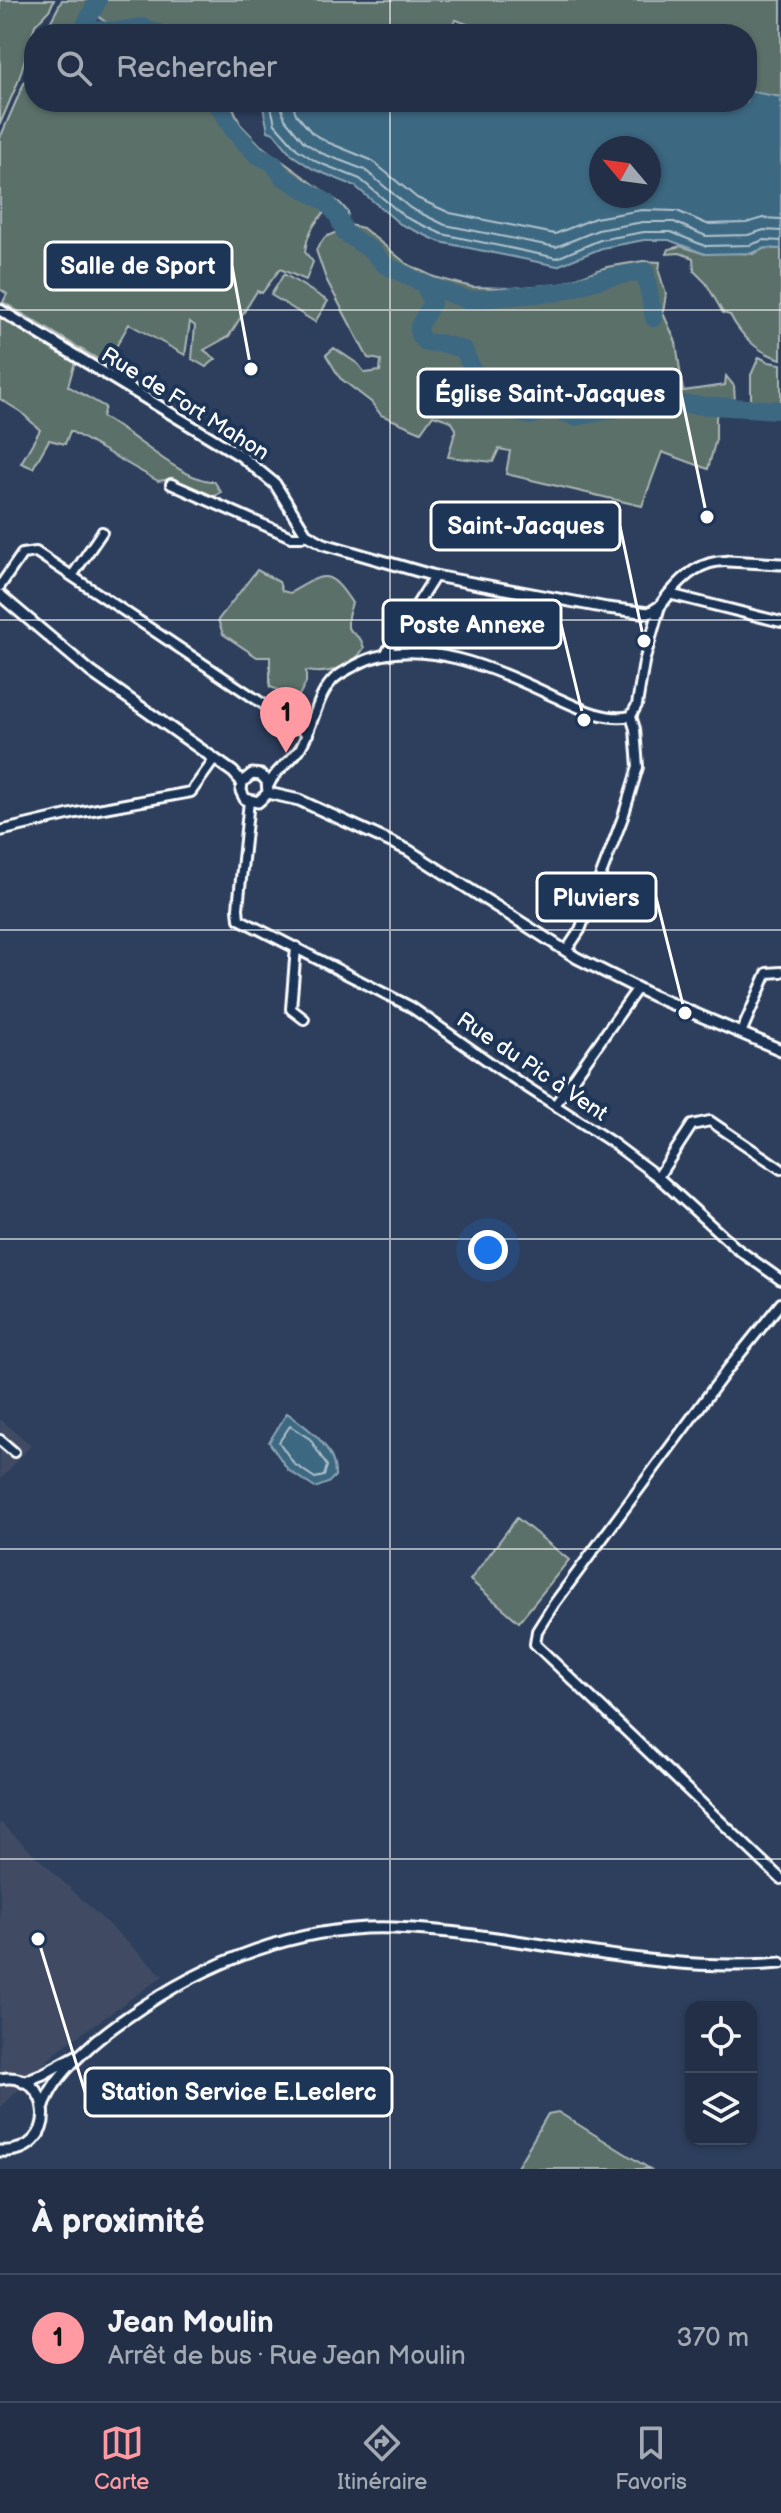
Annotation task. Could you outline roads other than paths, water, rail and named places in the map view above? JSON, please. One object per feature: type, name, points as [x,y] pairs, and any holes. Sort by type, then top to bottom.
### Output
[{"type":"street","name":"Rue de Fort Mahon","points":[[0,310],[241,456],[275,484],[306,534]]},
{"type":"street","points":[[171,484],[291,537],[306,534],[324,544],[435,576],[607,608],[649,613],[660,606],[684,576],[704,564],[728,561],[781,564]]},
{"type":"street","points":[[72,576],[102,532]]},
{"type":"street","points":[[0,586],[22,554],[31,551],[308,734]]},
{"type":"street","points":[[386,653],[435,576]]},
{"type":"street","points":[[669,594],[781,622]]},
{"type":"street","points":[[0,595],[91,672],[242,782]]},
{"type":"street","points":[[566,951],[580,930],[638,767],[631,716],[637,705],[644,662],[660,606]]},
{"type":"street","points":[[268,789],[264,778],[256,774],[248,775],[242,782],[242,795],[249,801],[262,800],[268,789],[272,776],[300,750],[325,690],[333,679],[371,657],[400,650],[480,665],[588,711],[623,718],[631,716]]},
{"type":"street","points":[[0,831],[76,813],[191,792],[214,760]]},
{"type":"street","points":[[268,789],[408,850],[566,951],[637,989],[781,1050]]},
{"type":"street","name":"Rue du Pic à Vent","points":[[249,801],[239,919],[411,1007],[658,1177],[736,1248],[781,1280]]},
{"type":"street","points":[[296,947],[291,1009],[304,1019]]},
{"type":"street","points":[[741,1033],[767,973],[781,972]]},
{"type":"street","points":[[555,1105],[637,989]]},
{"type":"street","points":[[658,1177],[692,1125],[710,1121],[781,1169]]},
{"type":"street","points":[[781,1303],[554,1604],[537,1631],[535,1644],[781,1879]]},
{"type":"street","points":[[0,1440],[14,1452]]},
{"type":"street","points":[[0,2151],[11,2152],[33,2141],[44,2120],[44,2107],[54,2083],[119,2023],[166,1991],[228,1961],[305,1936],[405,1928],[476,1935],[659,1963],[704,1966],[781,1963]]},
{"type":"street","points":[[23,2082],[54,2069],[95,2043]]},
{"type":"street","points":[[0,2079],[9,2077],[23,2082],[39,2096],[44,2107]]},
{"type":"water","points":[[757,93],[781,97],[781,249],[705,254],[669,240],[644,240],[602,248],[557,266],[440,242],[400,224],[355,186],[313,169],[292,155],[274,133],[268,131],[264,112],[757,112]]},
{"type":"water","points":[[287,1413],[326,1447],[335,1476],[328,1483],[315,1488],[288,1470],[269,1442]]},
{"type":"waterway","points":[[86,24],[98,0]]},
{"type":"waterway","points":[[222,112],[234,131],[256,154],[273,163],[283,177],[326,202],[338,216],[345,233],[372,251],[385,265],[424,284],[432,303],[419,326],[419,335],[425,342],[464,350],[483,395],[517,413],[531,416],[551,408],[575,417],[622,408],[678,404],[781,410]]},
{"type":"waterway","points":[[424,284],[467,300],[560,292],[605,278],[645,271],[654,318]]},
{"type":"place","name":"Salle de Sport","points":[[251,369]]},
{"type":"place","name":"Église Saint-Jacques","points":[[707,517]]},
{"type":"place","name":"Saint-Jacques","points":[[644,641]]},
{"type":"place","name":"Poste Annexe","points":[[584,720]]},
{"type":"place","name":"Jean Moulin","points":[[286,753]]},
{"type":"place","name":"Pluviers","points":[[685,1013]]},
{"type":"place","name":"Station Service E.Leclerc","points":[[38,1939]]}]
